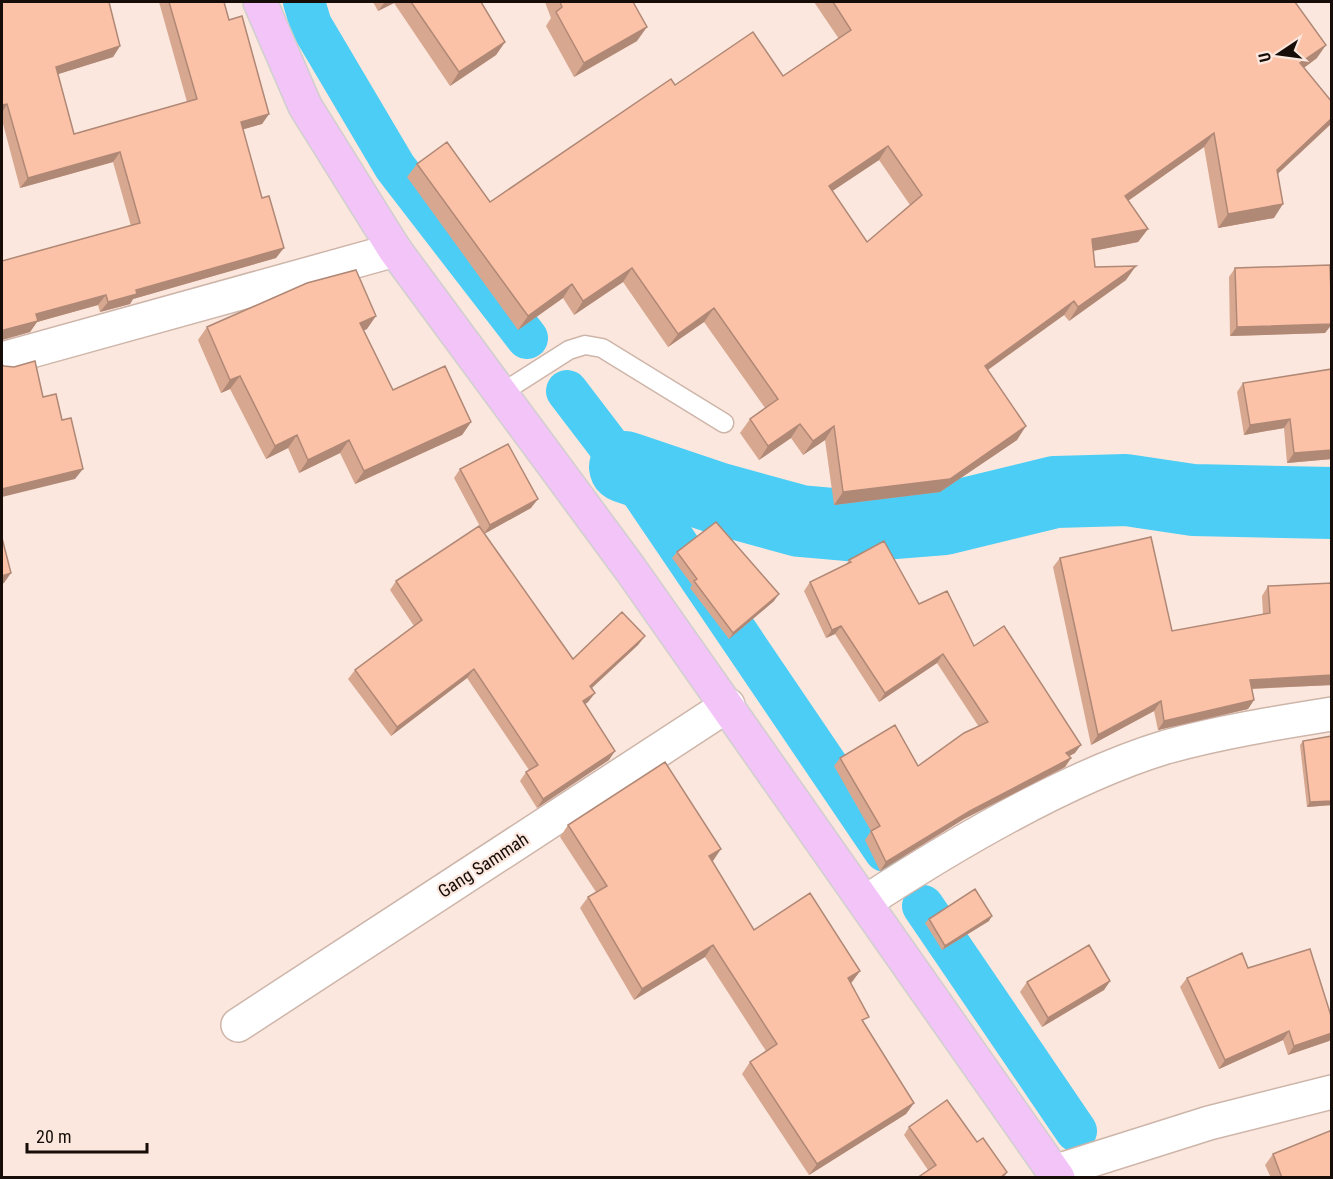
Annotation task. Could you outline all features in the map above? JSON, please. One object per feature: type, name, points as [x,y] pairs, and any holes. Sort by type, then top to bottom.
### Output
[{"type":"main road","points":[[260,2],[305,106],[394,250],[728,705],[867,901],[1056,1175]]},
{"type":"street","points":[[2,359],[394,250]]},
{"type":"street","name":"Gang Sammah","points":[[238,1025],[728,705]]},
{"type":"street","points":[[867,901],[1047,797],[1133,759],[1215,735],[1332,714]]},
{"type":"street","points":[[1056,1175],[1209,1123],[1332,1092]]},
{"type":"lane","points":[[500,394],[569,350],[585,345],[603,348],[724,423]]},
{"type":"building","points":[[2,2],[109,2],[120,46],[56,67],[74,134],[197,99],[169,2],[224,2],[229,20],[242,16],[269,114],[241,122],[262,198],[269,196],[284,248],[136,290],[137,294],[108,302],[106,295],[36,314],[38,321],[2,332],[2,261],[140,223],[120,152],[28,178],[7,104],[2,105]]},
{"type":"building","points":[[411,2],[481,2],[505,42],[459,72]]},
{"type":"building","points":[[560,2],[633,2],[647,27],[584,63],[556,12],[562,7]]},
{"type":"building","points":[[833,2],[1295,2],[1326,45],[1300,63],[1332,102],[1332,118],[1277,170],[1283,204],[1228,214],[1214,133],[1125,196],[1148,229],[1092,239],[1095,267],[1136,266],[1078,307],[1074,301],[985,366],[1026,426],[950,479],[843,492],[834,426],[813,441],[800,424],[768,446],[750,419],[778,399],[714,308],[678,334],[632,268],[583,301],[572,284],[528,316],[417,164],[447,142],[490,202],[671,79],[675,85],[753,32],[783,76],[851,30]],"holes":[[[888,146],[922,195],[867,242],[829,186]]]},
{"type":"building","points":[[1330,265],[1332,324],[1237,327],[1235,268]]},
{"type":"building","points":[[356,270],[376,316],[360,323],[393,390],[445,366],[471,422],[364,471],[349,440],[308,460],[297,435],[275,446],[240,376],[230,380],[207,327],[307,283]]},
{"type":"building","points":[[35,361],[43,397],[56,394],[62,420],[71,418],[83,469],[2,489],[2,365],[14,367]]},
{"type":"building","points":[[1332,369],[1332,450],[1294,453],[1290,419],[1250,425],[1243,383]]},
{"type":"building","points":[[508,444],[538,499],[490,525],[460,469]]},
{"type":"building","points":[[716,522],[779,594],[733,633],[694,581],[697,579],[677,552]]},
{"type":"building","points":[[479,526],[573,659],[622,612],[645,636],[590,686],[595,693],[583,701],[615,751],[543,799],[526,772],[538,765],[474,669],[397,727],[355,670],[422,620],[396,581]]},
{"type":"building","points":[[1151,537],[1172,631],[1270,613],[1268,586],[1332,583],[1332,675],[1250,680],[1254,700],[1164,721],[1161,701],[1098,735],[1060,558]]},
{"type":"building","points":[[2,538],[11,573],[2,576]]},
{"type":"building","points":[[884,541],[919,604],[947,591],[974,646],[1004,626],[1081,745],[1066,753],[1071,758],[970,811],[886,862],[871,831],[880,826],[840,758],[895,725],[918,766],[964,733],[988,722],[943,654],[885,693],[841,626],[832,630],[810,582],[851,562],[849,560]]},
{"type":"building","points":[[1332,736],[1332,801],[1310,802],[1303,741]]},
{"type":"building","points":[[665,762],[721,849],[709,856],[754,930],[810,893],[860,971],[848,978],[869,1017],[862,1020],[914,1103],[817,1164],[750,1062],[777,1044],[713,945],[642,989],[588,897],[607,886],[568,825]]},
{"type":"building","points":[[975,889],[992,916],[945,946],[929,919]]},
{"type":"building","points":[[1089,945],[1110,981],[1048,1018],[1027,982]]},
{"type":"building","points":[[1310,949],[1332,1019],[1332,1033],[1294,1046],[1289,1031],[1225,1060],[1187,978],[1242,953],[1248,968]]},
{"type":"building","points":[[947,1100],[977,1142],[983,1138],[1007,1172],[1000,1178],[917,1178],[936,1165],[909,1127]]},
{"type":"building","points":[[1332,1130],[1332,1178],[1282,1178],[1273,1154]]},
{"type":"waterway","points":[[304,2],[311,25],[395,167],[527,338]]},
{"type":"waterway","points":[[567,391],[625,467],[885,851]]},
{"type":"waterway","points":[[625,467],[720,499],[800,521],[857,526],[944,519],[1055,492],[1126,490],[1193,500],[1332,503]]},
{"type":"waterway","points":[[923,906],[1076,1131]]}]
